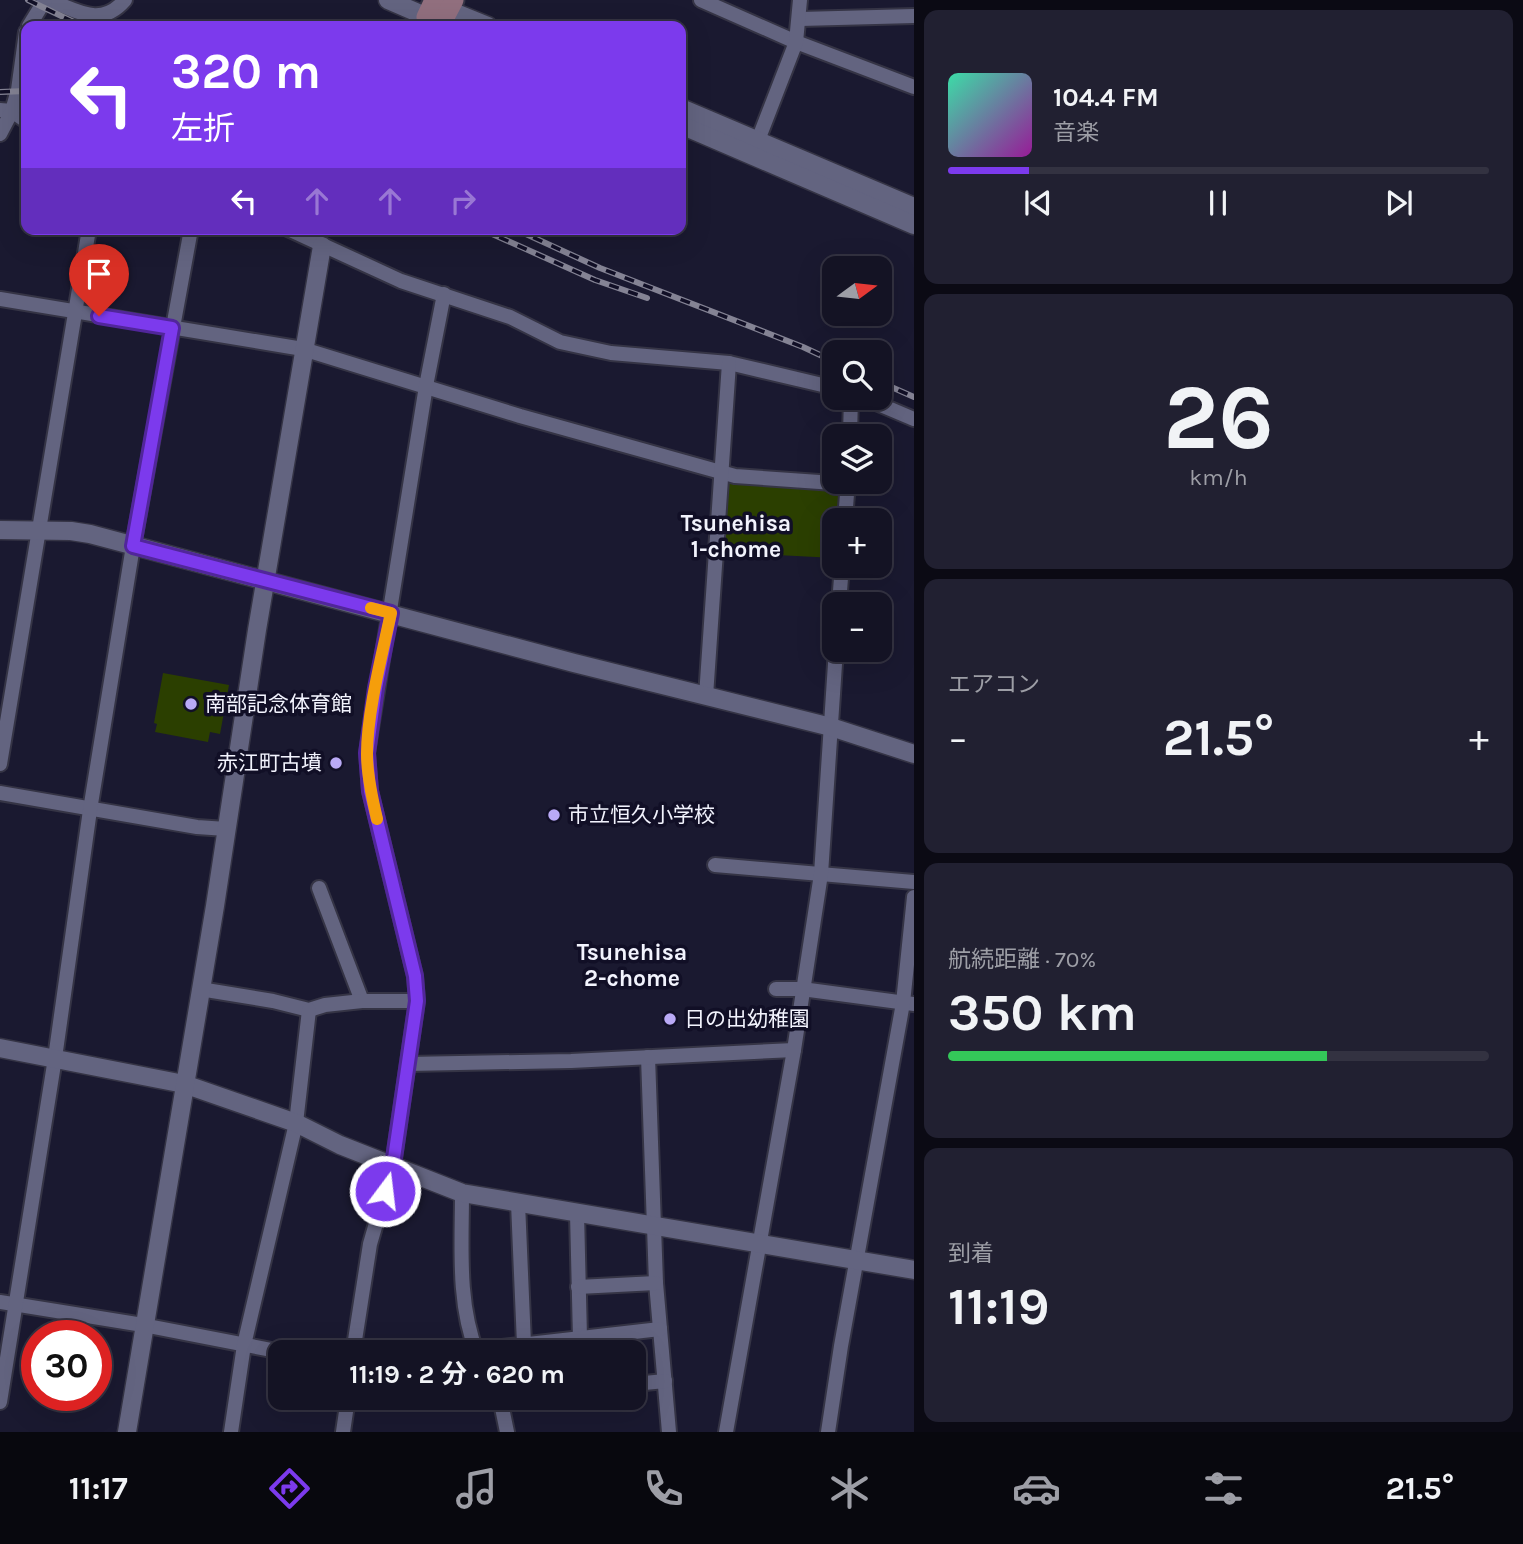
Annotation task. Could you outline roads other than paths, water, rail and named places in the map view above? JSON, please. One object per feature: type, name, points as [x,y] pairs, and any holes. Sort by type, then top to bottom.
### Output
[{"type":"street","points":[[32,21],[47,0],[88,15],[102,16],[116,11],[125,0]]},
{"type":"street","points":[[388,0],[439,10],[473,21]]},
{"type":"street","points":[[701,0],[796,42],[914,87]]},
{"type":"street","points":[[755,147],[796,42],[800,0]]},
{"type":"street","points":[[800,19],[914,16]]},
{"type":"street","points":[[0,134],[6,111],[18,90],[21,68]]},
{"type":"street","points":[[686,111],[914,225]]},
{"type":"street","points":[[686,126],[755,147],[914,207]]},
{"type":"street","points":[[0,764],[88,235]]},
{"type":"street","points":[[0,1402],[55,1058],[90,810],[133,546],[190,235]]},
{"type":"street","points":[[300,235],[401,281],[510,317],[561,342],[611,353],[729,363],[822,385]]},
{"type":"street","points":[[127,1432],[322,246]]},
{"type":"street","points":[[355,1340],[370,1244],[393,1165],[417,1001],[415,976],[370,791],[367,753],[426,386],[444,294]]},
{"type":"street","points":[[0,299],[303,349],[520,416],[722,473],[822,481]]},
{"type":"street","points":[[706,696],[729,363]]},
{"type":"street","points":[[892,410],[914,419]]},
{"type":"street","points":[[0,530],[38,529],[90,534],[574,663],[831,727],[914,754]]},
{"type":"street","points":[[726,1432],[794,1050],[821,874],[835,662]]},
{"type":"street","points":[[0,793],[90,810],[226,829]]},
{"type":"street","points":[[715,865],[914,882]]},
{"type":"street","points":[[319,888],[362,1002]]},
{"type":"street","points":[[828,1432],[841,1346],[909,1004],[914,897]]},
{"type":"street","points":[[200,989],[273,1000],[309,1010],[325,1005],[417,1001]]},
{"type":"street","points":[[776,989],[802,989],[909,1004]]},
{"type":"street","points":[[232,1432],[244,1345],[296,1123],[309,1010]]},
{"type":"street","points":[[0,1048],[184,1084],[296,1123],[340,1145],[462,1193],[914,1270]]},
{"type":"street","points":[[408,1065],[794,1050]]},
{"type":"street","points":[[648,1057],[652,1224],[669,1432]]},
{"type":"street","points":[[462,1193],[462,1283],[474,1340]]},
{"type":"street","points":[[518,1203],[524,1340]]},
{"type":"street","points":[[577,1213],[580,1338]]},
{"type":"street","points":[[578,1287],[656,1283]]},
{"type":"street","points":[[0,1302],[144,1325],[268,1349]]},
{"type":"street","points":[[561,1340],[660,1329]]},
{"type":"street","points":[[646,1383],[664,1381]]},
{"type":"street","points":[[343,1432],[346,1410]]},
{"type":"street","points":[[506,1410],[507,1432]]},
{"type":"railway","points":[[28,0],[72,21]]},
{"type":"railway","points":[[0,92],[21,91]]},
{"type":"railway","points":[[494,235],[595,280],[647,298]]},
{"type":"railway","points":[[528,235],[600,268],[822,356]]},
{"type":"railway","points":[[892,387],[914,397]]},
{"type":"place","name":"南部記念体育館","points":[[191,704]]},
{"type":"place","name":"赤江町古墳","points":[[336,763]]},
{"type":"place","name":"市立恒久小学校","points":[[554,815]]},
{"type":"place","name":"日の出幼稚園","points":[[670,1019]]},
{"type":"district","name":"Tsunehisa 1-chome","points":[[736,536]]},
{"type":"district","name":"Tsunehisa 2-chome","points":[[632,965]]}]
